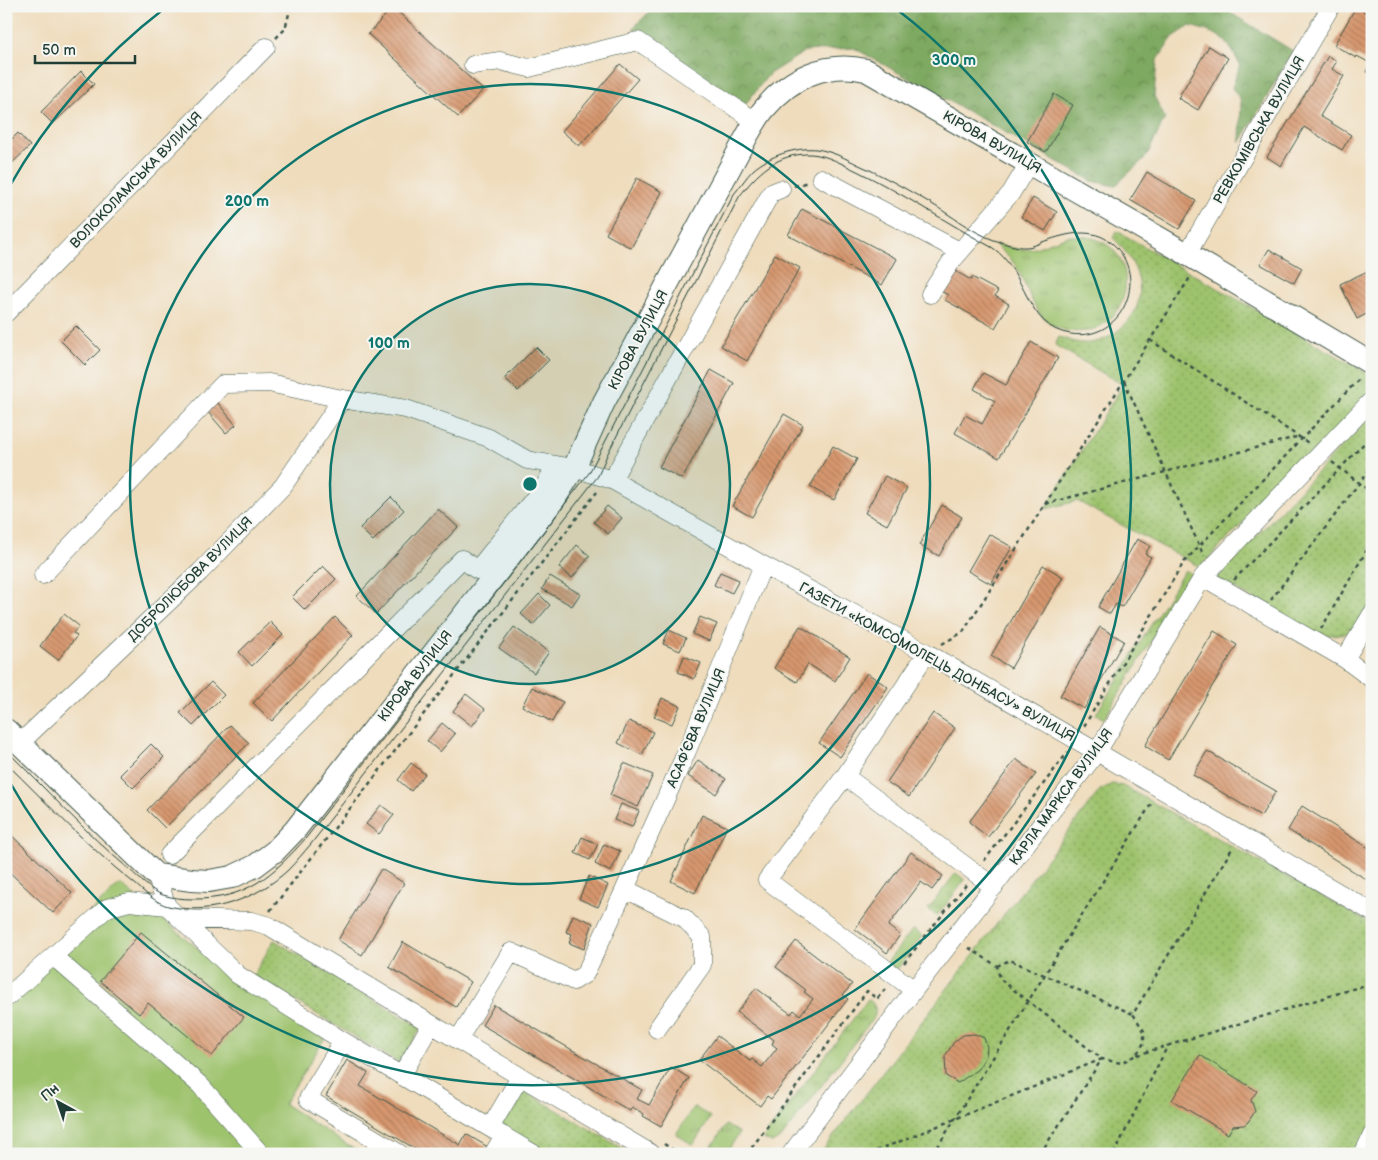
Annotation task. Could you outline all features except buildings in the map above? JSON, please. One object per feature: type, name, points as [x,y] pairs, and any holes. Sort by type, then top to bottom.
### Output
[{"type":"main road","name":"КІРОВА ВУЛИЦЯ","points":[[156,874],[209,881],[232,877],[255,866],[275,851],[295,830],[547,509],[565,466],[604,402],[756,122],[764,109],[780,93],[801,78],[827,68],[850,66],[866,70],[1193,258],[1366,370]]},
{"type":"main road","points":[[13,737],[156,874]]},
{"type":"street","name":"РЕВКОМІВСЬКА ВУЛИЦЯ","points":[[1193,258],[1331,6]]},
{"type":"street","points":[[472,65],[500,61],[530,68],[638,41],[756,122]]},
{"type":"street","name":"ВОЛОКОЛАМСЬКА ВУЛИЦЯ","points":[[6,313],[266,47]]},
{"type":"street","points":[[930,294],[959,251],[1003,203],[1029,164]]},
{"type":"street","points":[[821,178],[959,251]]},
{"type":"street","points":[[612,480],[772,193],[781,190]]},
{"type":"street","name":"ГАЗЕТИ «КОМСОМОЛЕЦЬ ДОНБАСУ» ВУЛИЦЯ","points":[[43,575],[223,384],[269,383],[342,399],[406,409],[488,438],[527,460],[565,466],[612,480],[763,565],[927,653],[1372,912]]},
{"type":"street","name":"ДОБРОЛЮБОВА ВУЛИЦЯ","points":[[13,737],[200,572],[283,486],[342,399]]},
{"type":"street","name":"КАРЛА МАРКСА ВУЛИЦЯ","points":[[796,1152],[914,990],[1098,752],[1209,572],[1372,400]]},
{"type":"street","points":[[169,855],[462,559],[477,570],[545,485],[565,466]]},
{"type":"street","name":"АСАФ’ЄВА ВУЛИЦЯ","points":[[458,1040],[510,952],[574,981],[585,974],[686,751],[763,565]]},
{"type":"street","points":[[1209,572],[1262,611],[1345,659],[1372,678]]},
{"type":"street","points":[[1345,659],[1372,614]]},
{"type":"street","points":[[914,990],[767,880],[845,776],[927,653]]},
{"type":"street","points":[[845,776],[994,887]]},
{"type":"street","points":[[156,874],[167,906],[238,975],[343,1041],[534,1154]]},
{"type":"street","points":[[625,889],[684,918],[702,938],[702,965],[658,1029]]},
{"type":"street","points":[[6,998],[107,908],[129,902],[167,906]]},
{"type":"street","points":[[180,919],[252,921],[269,926],[520,1077],[657,1149]]},
{"type":"street","points":[[52,956],[200,1085],[261,1154]]},
{"type":"street","points":[[402,1075],[431,1024]]},
{"type":"street","points":[[343,1041],[308,1099],[400,1154]]},
{"type":"street","points":[[493,1154],[497,1132],[520,1077]]},
{"type":"street","points":[[1363,1154],[1372,1135]]},
{"type":"path","points":[[266,47],[285,29],[290,10],[288,6]]},
{"type":"path","points":[[781,190],[821,178]]},
{"type":"path","points":[[927,653],[963,632],[1150,340],[1193,258]]},
{"type":"path","points":[[1150,340],[1301,437],[1372,493]]},
{"type":"path","points":[[747,1154],[867,991],[878,999],[1062,762],[1184,562],[1366,370]]},
{"type":"path","points":[[1124,381],[1204,557],[1209,572],[1229,585],[1372,435]]},
{"type":"path","points":[[1045,504],[1301,437]]},
{"type":"path","points":[[1262,611],[1372,466]]},
{"type":"path","points":[[278,916],[270,910],[599,489],[612,480]]},
{"type":"path","points":[[1314,641],[1372,541]]},
{"type":"path","points":[[933,1154],[1161,789]]},
{"type":"path","points":[[1133,1014],[1240,835]]},
{"type":"path","points":[[954,938],[997,966],[1000,979],[1108,1062],[1121,1063],[1136,1055],[1372,983]]},
{"type":"path","points":[[997,966],[1010,960],[1133,1014],[1144,1031],[1144,1043],[1136,1055]]},
{"type":"path","points":[[1114,1154],[1168,1045]]},
{"type":"path","points":[[869,1154],[1102,1059]]},
{"type":"path","points":[[1040,1154],[1102,1059]]},
{"type":"path","points":[[657,1149],[680,1154]]},
{"type":"green space","points":[[655,6],[1219,6],[1293,51],[1240,143],[1241,100],[1232,88],[1240,65],[1230,48],[1226,42],[1216,35],[1190,26],[1173,37],[1157,61],[1154,96],[1165,118],[1147,156],[1115,186],[1092,181],[854,48],[806,51],[769,74],[744,106],[633,28]]},
{"type":"green space","points":[[1117,231],[1372,376],[1372,392],[1200,567],[1077,501],[1045,509],[1123,385],[1055,345],[1059,337],[1085,343],[1106,339],[1120,329],[1137,307],[1139,283],[1136,271],[1130,259],[1113,238]]},
{"type":"green space","points":[[1068,236],[1098,240],[1112,248],[1121,260],[1125,274],[1125,288],[1121,303],[1113,315],[1102,325],[1087,331],[1073,332],[1064,330],[1044,319],[1034,305],[1016,266],[995,244],[1022,250],[1035,248]]},
{"type":"green space","points":[[1372,415],[1372,601],[1359,624],[1350,632],[1320,636],[1216,578]]},
{"type":"green space","points":[[1185,570],[1192,574],[1104,719],[1096,714]]},
{"type":"green space","points":[[1112,784],[1121,785],[1372,924],[1372,1125],[1359,1154],[823,1154],[823,1150],[1100,790]]},
{"type":"green space","points":[[956,873],[965,880],[937,916],[928,909]]},
{"type":"green space","points":[[120,884],[235,979],[325,1038],[284,1104],[358,1152],[357,1154],[6,1154],[6,990]]},
{"type":"green space","points":[[913,929],[922,936],[895,972],[885,965]]},
{"type":"green space","points":[[274,940],[421,1028],[399,1063],[253,976]]},
{"type":"green space","points":[[868,999],[875,1007],[874,1017],[783,1136],[772,1143],[763,1139]]},
{"type":"green space","points":[[518,1087],[632,1154],[545,1154],[496,1125]]},
{"type":"green space","points":[[694,1107],[711,1117],[693,1145],[676,1134]]},
{"type":"green space","points":[[726,1125],[739,1133],[726,1154],[710,1154],[708,1152]]},
{"type":"tram line","points":[[6,750],[98,841],[154,891],[182,899],[212,898],[243,890],[270,874],[306,838],[589,473],[734,194],[753,170],[774,157],[800,149],[827,151],[887,178],[970,228],[994,240],[1014,246],[1027,247],[1062,236],[1088,233],[1105,238],[1113,244],[1124,258],[1129,274],[1129,290],[1125,305],[1116,318],[1104,328],[1089,334],[1071,334],[1056,330],[1044,321],[1035,310],[1013,270],[993,248],[892,189],[834,160],[811,154],[788,157],[778,161],[753,180],[739,197],[598,476],[311,844],[288,870],[276,880],[247,897],[216,907],[184,909],[163,904],[154,900],[101,855],[6,763]]}]
